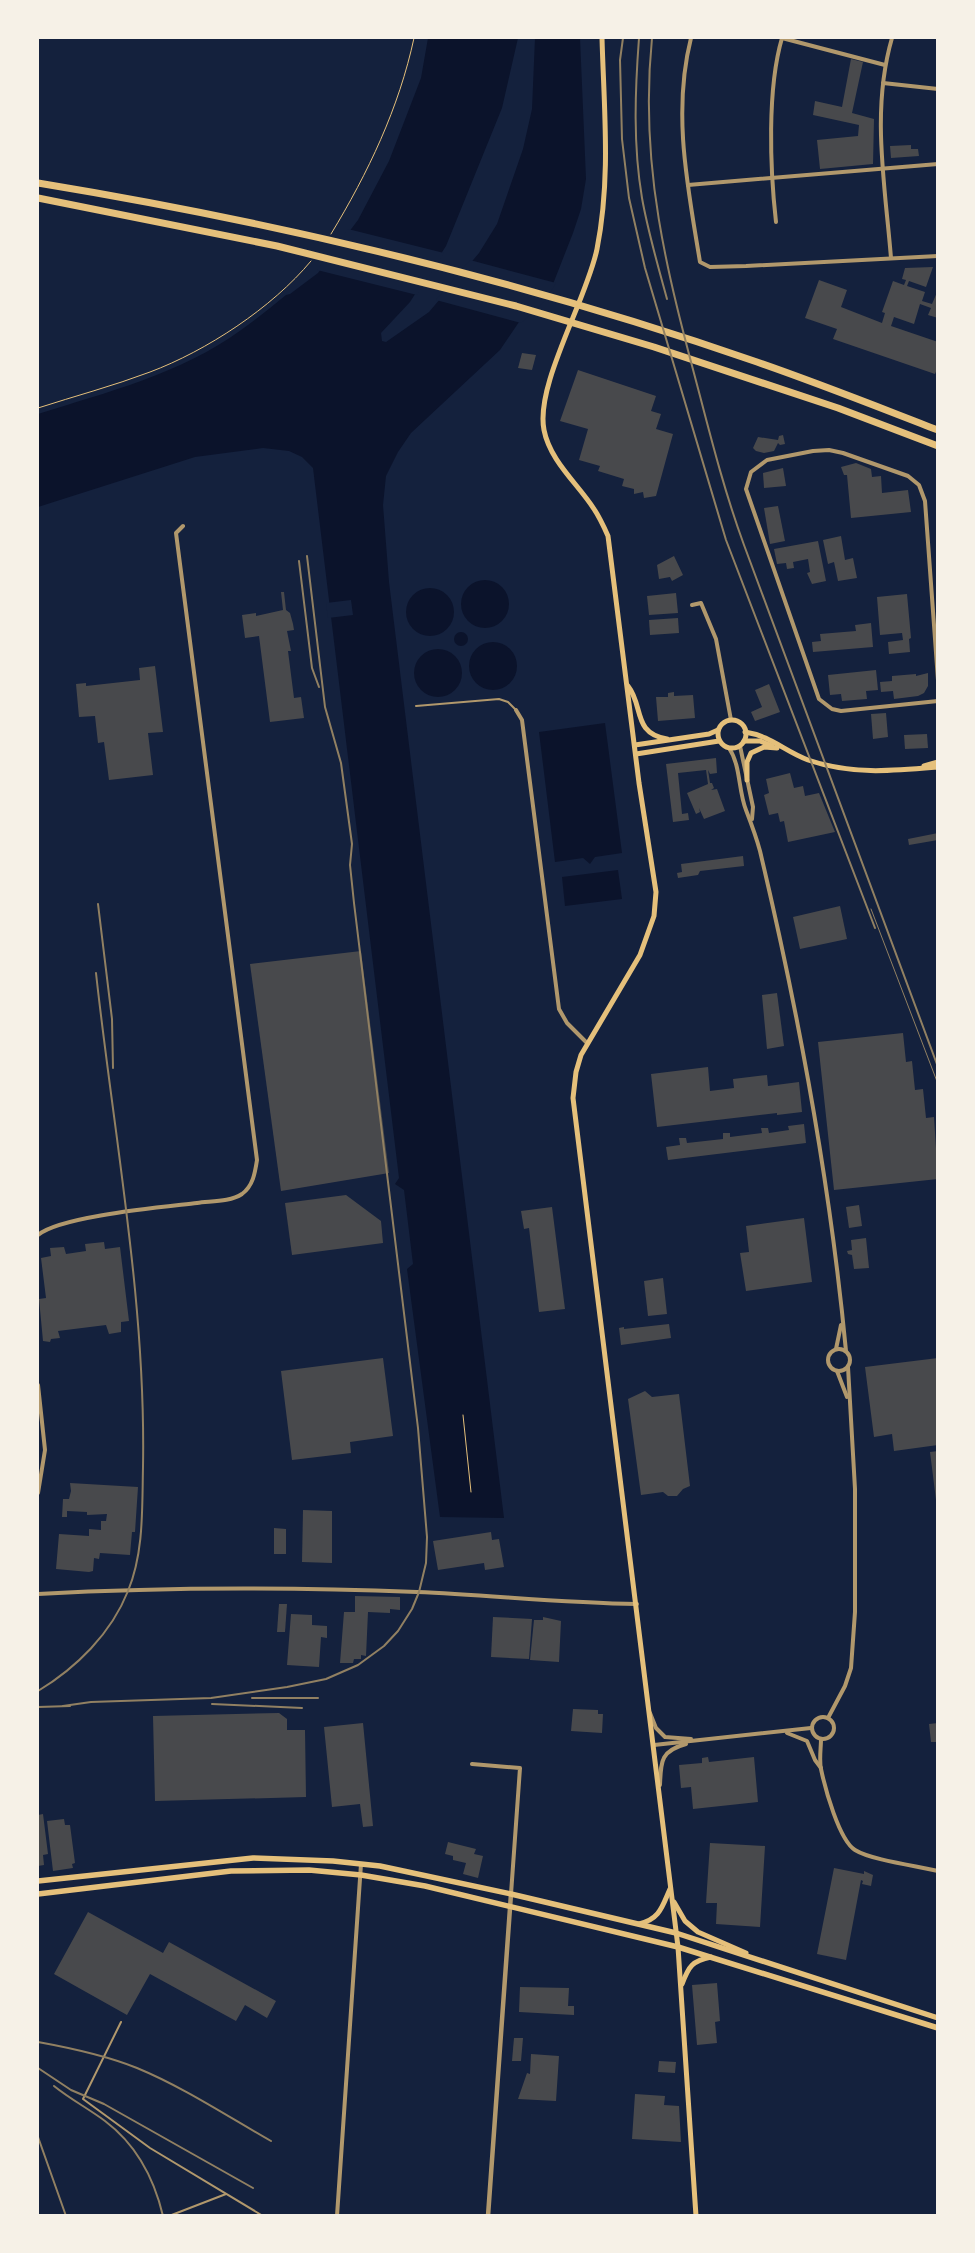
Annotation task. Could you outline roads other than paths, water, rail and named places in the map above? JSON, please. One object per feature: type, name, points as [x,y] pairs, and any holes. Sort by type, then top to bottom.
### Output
[{"type":"highway","points":[[38,183],[188,209],[375,251],[524,289],[726,352],[938,430]]},
{"type":"highway","points":[[38,198],[258,242],[373,268],[516,306],[724,370],[838,408],[938,446]]},
{"type":"main road","points":[[602,38],[607,174],[604,214],[596,252],[585,289],[546,392],[543,406],[544,432],[558,461],[594,508],[608,536],[636,754],[654,865],[656,892],[654,916],[640,955],[587,1043],[576,1072],[573,1098],[678,1947],[696,2216]]},
{"type":"main road","points":[[628,685],[635,695],[639,716],[645,728],[653,734],[671,740]]},
{"type":"main road","points":[[635,745],[708,734],[718,730],[722,724],[731,720],[742,724],[745,732],[742,743]]},
{"type":"main road","points":[[718,730],[719,741]]},
{"type":"main road","points":[[745,732],[769,738],[785,749],[808,760],[850,770],[867,772],[938,767]]},
{"type":"main road","points":[[636,754],[719,741],[729,748],[742,743],[760,741],[777,748]]},
{"type":"main road","points":[[747,780],[747,762],[751,752],[764,747],[785,749]]},
{"type":"main road","points":[[909,770],[938,762]]},
{"type":"main road","points":[[38,1881],[253,1858],[293,1858],[361,1864],[424,1874],[639,1924],[760,1960],[938,2018]]},
{"type":"main road","points":[[38,1894],[232,1870],[303,1870],[361,1875],[425,1886],[678,1947],[938,2028]]},
{"type":"main road","points":[[639,1924],[655,1918],[662,1909],[671,1889]]},
{"type":"main road","points":[[672,1899],[685,1921],[698,1932],[760,1960]]},
{"type":"main road","points":[[681,1987],[689,1966],[696,1960],[713,1957]]},
{"type":"street","points":[[691,38],[681,106],[688,185],[700,262],[704,265],[746,266],[938,256]]},
{"type":"street","points":[[776,222],[772,178],[775,72],[782,38],[885,65]]},
{"type":"street","points":[[891,258],[880,123],[882,82],[892,38]]},
{"type":"street","points":[[882,82],[938,89]]},
{"type":"street","points":[[688,185],[938,164]]},
{"type":"street","points":[[938,680],[930,601],[924,501],[919,486],[908,476],[843,453],[829,450],[813,451],[767,460],[759,465],[751,472],[746,489],[819,699],[832,709],[841,710],[938,701]]},
{"type":"street","points":[[38,1235],[43,1231],[74,1222],[118,1213],[233,1198],[248,1188],[255,1174],[256,1160],[176,533],[183,526]]},
{"type":"street","points":[[692,605],[701,603],[716,639],[731,720]]},
{"type":"street","points":[[516,710],[522,720],[559,1009],[567,1023],[587,1043]]},
{"type":"street","points":[[742,743],[753,807],[752,822]]},
{"type":"street","points":[[729,748],[734,758],[746,809],[752,822],[768,882],[814,1111],[846,1351],[850,1358],[848,1367],[849,1401],[855,1489],[853,1648],[848,1678],[828,1718]]},
{"type":"street","points":[[836,1349],[842,1320]]},
{"type":"street","points":[[846,1351],[836,1349],[828,1354],[827,1361],[832,1369],[838,1371],[848,1367]]},
{"type":"street","points":[[838,1371],[849,1401]]},
{"type":"street","points":[[38,1385],[45,1450],[38,1493]]},
{"type":"street","points":[[38,1594],[210,1588],[293,1588],[419,1592],[636,1604]]},
{"type":"street","points":[[649,1709],[656,1728],[665,1737],[699,1741]]},
{"type":"street","points":[[818,1717],[828,1718],[833,1724],[832,1733],[828,1737],[821,1739],[815,1736],[811,1728],[813,1721],[818,1717]]},
{"type":"street","points":[[654,1745],[811,1728]]},
{"type":"street","points":[[785,1732],[807,1742],[821,1768]]},
{"type":"street","points":[[821,1739],[821,1768],[842,1834],[855,1850],[938,1871]]},
{"type":"street","points":[[660,1792],[660,1766],[664,1757],[674,1747],[699,1741]]},
{"type":"street","points":[[472,1764],[520,1768],[488,2216]]},
{"type":"street","points":[[337,2216],[361,1864]]},
{"type":"lane","points":[[416,706],[499,699],[508,702],[516,710]]},
{"type":"lane","points":[[121,2022],[83,2100],[150,2148],[263,2216]]},
{"type":"lane","points":[[169,2216],[226,2194]]},
{"type":"water","points":[[428,38],[518,38],[502,108],[446,246],[410,302],[381,333],[382,341],[386,342],[429,312],[479,253],[497,224],[523,149],[532,109],[535,38],[580,38],[586,179],[581,209],[553,284],[543,299],[519,322],[500,350],[411,433],[398,452],[386,476],[383,505],[389,582],[504,1518],[440,1517],[407,1269],[413,1264],[404,1190],[395,1184],[399,1178],[313,468],[302,457],[289,451],[263,448],[195,457],[38,507],[38,414],[143,380],[194,359],[241,330],[318,273],[358,220],[389,161],[421,78]]},
{"type":"water","points":[[485,580],[494,582],[502,587],[507,595],[509,604],[507,613],[502,621],[494,626],[485,628],[476,626],[468,621],[463,613],[461,604],[463,595],[468,587],[476,582]]},
{"type":"water","points":[[430,588],[439,590],[447,595],[452,603],[454,612],[452,621],[447,629],[439,634],[430,636],[421,634],[413,629],[408,621],[406,612],[408,603],[413,595],[421,590]]},
{"type":"water","points":[[458,632],[464,632],[468,639],[464,646],[458,646],[454,642],[454,636]]},
{"type":"water","points":[[493,642],[502,644],[510,649],[515,657],[517,666],[515,675],[510,683],[502,688],[493,690],[484,688],[476,683],[471,675],[469,666],[471,657],[476,649],[484,644]]},
{"type":"water","points":[[438,649],[447,651],[455,656],[460,664],[462,673],[460,682],[455,690],[447,695],[438,697],[429,695],[421,690],[416,682],[414,673],[416,664],[421,656],[429,651]]},
{"type":"water","points":[[605,723],[622,853],[595,857],[590,864],[583,858],[555,862],[539,732]]},
{"type":"water","points":[[618,870],[622,899],[565,906],[562,877]]},
{"type":"tram line","points":[[871,909],[938,1084]]},
{"type":"railway","points":[[623,38],[620,60],[622,139],[629,198],[645,268],[726,540],[875,928]]},
{"type":"railway","points":[[639,38],[636,118],[639,178],[653,249],[667,299]]},
{"type":"railway","points":[[652,38],[649,131],[659,219],[677,306],[715,452],[744,545],[938,1067]]},
{"type":"railway","points":[[63,1706],[91,1702],[211,1698],[287,1687],[326,1679],[358,1665],[384,1646],[398,1631],[412,1609],[419,1592],[426,1563],[427,1537],[418,1428],[354,903],[350,865],[352,844],[341,763],[325,707],[307,556]]},
{"type":"railway","points":[[299,561],[312,668],[319,687]]},
{"type":"railway","points":[[98,904],[112,1019],[113,1068]]},
{"type":"railway","points":[[38,1691],[79,1661],[112,1622],[128,1591],[140,1546],[143,1405],[139,1343],[127,1220],[96,973]]},
{"type":"railway","points":[[252,1698],[318,1698]]},
{"type":"railway","points":[[212,1704],[302,1708]]},
{"type":"railway","points":[[38,1707],[70,1706]]},
{"type":"railway","points":[[38,2042],[88,2052],[137,2068],[188,2093],[271,2141]]},
{"type":"railway","points":[[38,2068],[71,2090],[104,2104],[253,2188]]},
{"type":"railway","points":[[54,2086],[105,2121],[126,2141],[143,2163],[155,2188],[163,2216]]},
{"type":"railway","points":[[38,2137],[66,2216]]}]
